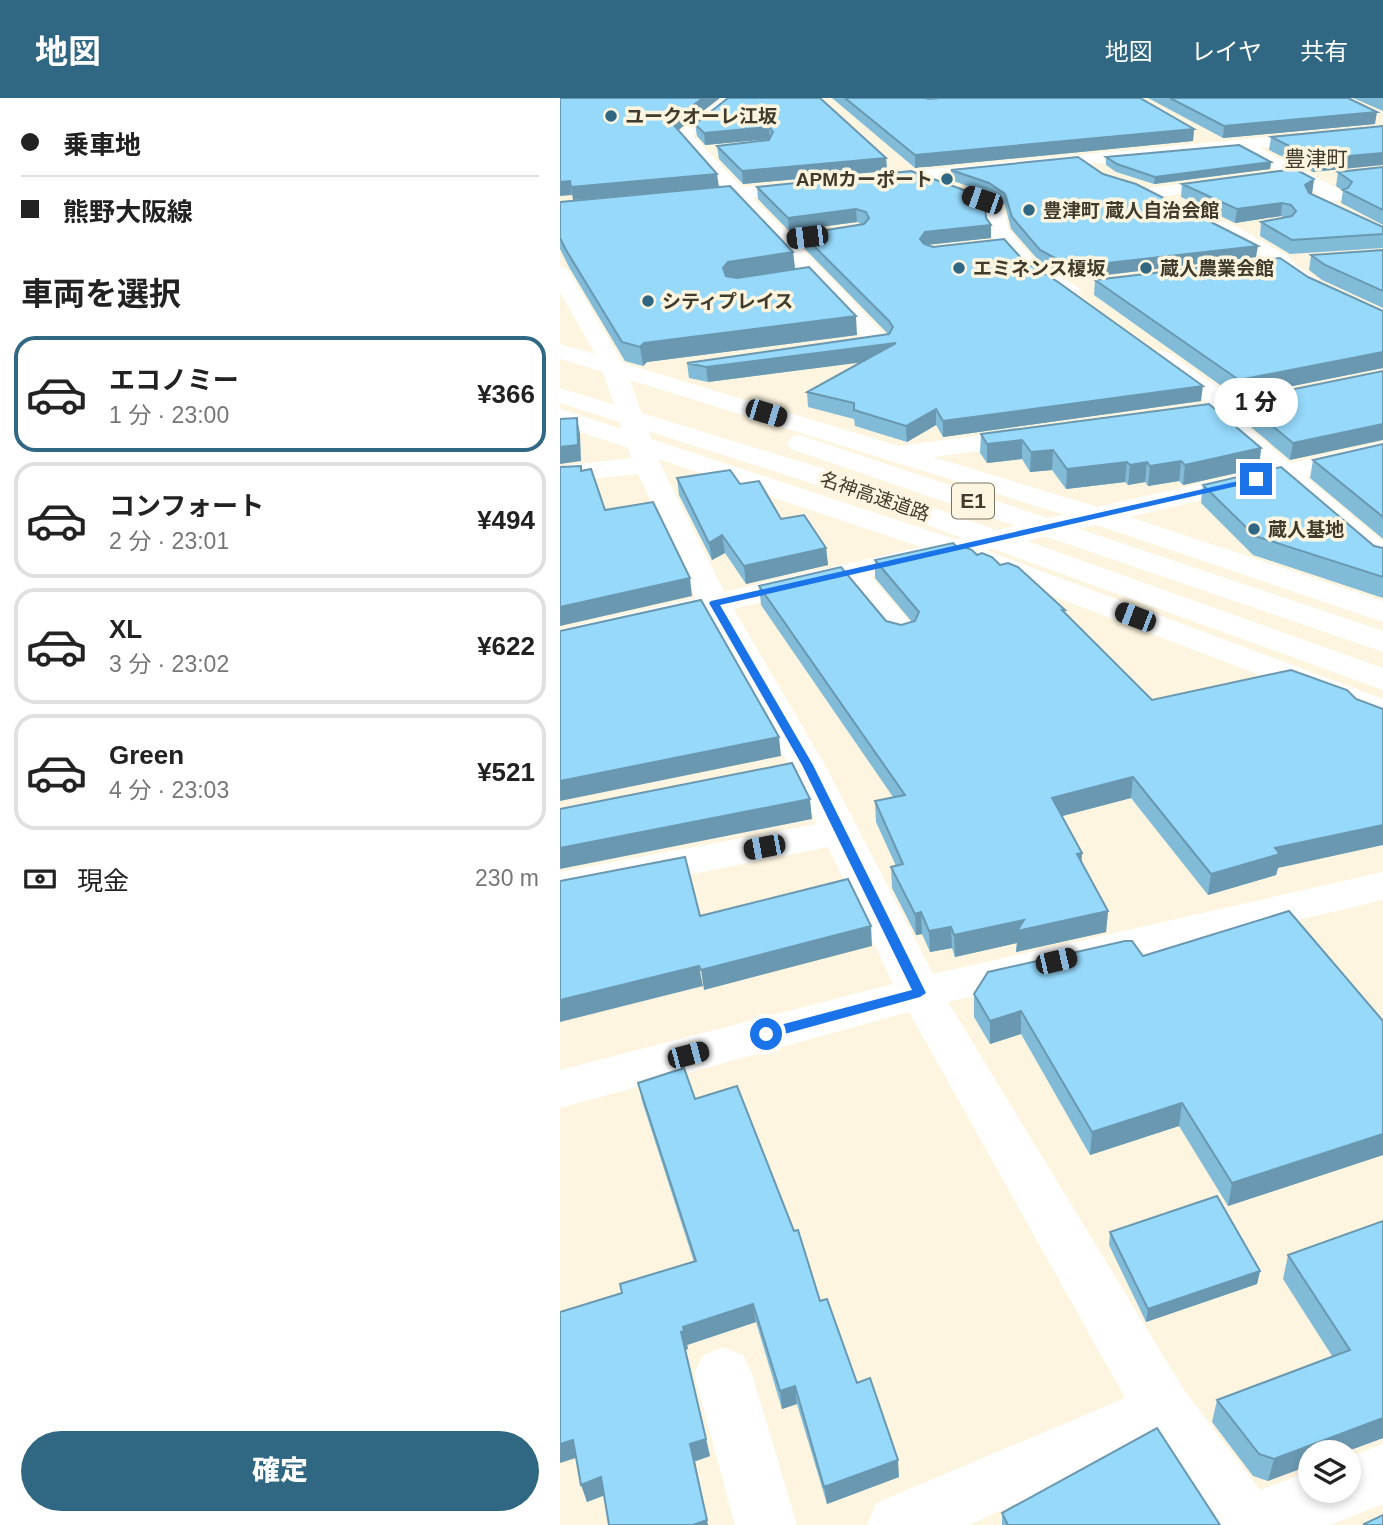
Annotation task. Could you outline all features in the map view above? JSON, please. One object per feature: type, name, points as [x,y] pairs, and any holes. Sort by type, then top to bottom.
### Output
[{"type":"main road","points":[[733,98],[683,135],[879,342],[813,351]]},
{"type":"main road","points":[[858,181],[1383,131]]},
{"type":"main road","points":[[1198,135],[1220,147]]},
{"type":"main road","points":[[1242,145],[1338,196],[1314,200],[1383,236]]},
{"type":"main road","points":[[700,153],[726,150]]},
{"type":"main road","points":[[1081,160],[1109,178]]},
{"type":"main road","points":[[892,163],[911,176],[982,200],[996,211],[999,231],[1031,268],[1067,289],[1091,295]]},
{"type":"main road","points":[[1263,179],[1347,177]]},
{"type":"main road","points":[[1238,182],[1141,189],[1232,232],[1314,286],[1383,320]]},
{"type":"main road","points":[[669,200],[831,183]]},
{"type":"main road","points":[[761,218],[787,215]]},
{"type":"main road","points":[[1232,232],[1269,227]]},
{"type":"main road","points":[[782,240],[807,237]]},
{"type":"main road","points":[[984,246],[1010,244]]},
{"type":"main road","points":[[1249,267],[1310,262]]},
{"type":"main road","points":[[560,274],[612,365],[643,454],[714,603],[788,769],[840,832],[920,993],[1163,1410],[1249,1525],[1307,1503]]},
{"type":"main road","points":[[790,279],[816,275]]},
{"type":"main road","points":[[1143,345],[1282,473],[1383,557]]},
{"type":"main road","points":[[560,351],[1098,516],[1383,612]]},
{"type":"main road","points":[[612,365],[667,371],[693,368]]},
{"type":"main road","name":"名神高速道路","points":[[560,370],[870,465],[1383,642]]},
{"type":"main road","name":"名神高速道路","points":[[560,395],[818,476],[1383,680]]},
{"type":"main road","points":[[1214,410],[1256,403]]},
{"type":"main road","points":[[560,417],[643,454],[956,549],[1383,711]]},
{"type":"main road","points":[[894,453],[1056,433]]},
{"type":"main road","points":[[560,639],[1383,450]]},
{"type":"main road","points":[[560,474],[643,454]]},
{"type":"main road","points":[[850,572],[901,632]]},
{"type":"main road","points":[[1242,688],[1289,676]]},
{"type":"main road","points":[[560,887],[840,832]]},
{"type":"main road","points":[[560,1089],[920,993],[1383,886]]},
{"type":"main road","points":[[723,1374],[766,1525]]},
{"type":"main road","points":[[898,1525],[1163,1410]]},
{"type":"main road","points":[[1361,1483],[1383,1475]]},
{"type":"building","points":[[560,98],[703,98],[671,122],[717,174],[571,187],[570,181],[560,182]]},
{"type":"building","points":[[728,98],[820,98],[886,158],[742,171],[717,146],[769,140],[773,132],[769,127],[704,133],[695,124]]},
{"type":"building","points":[[845,98],[1140,98],[1194,129],[915,155]]},
{"type":"building","points":[[1170,98],[1348,98],[1377,112],[1224,126]]},
{"type":"building","points":[[1383,126],[1383,153],[1315,159],[1271,137]]},
{"type":"building","points":[[1239,145],[1271,162],[1155,177],[1117,164],[1106,157]]},
{"type":"building","points":[[1078,157],[1103,174],[1136,184],[1258,246],[1072,267],[1040,250],[1012,217],[1005,194],[989,183],[951,170]]},
{"type":"building","points":[[1383,167],[1383,210],[1343,190],[1352,182],[1338,172]]},
{"type":"building","points":[[1295,169],[1314,179],[1305,185],[1309,193],[1383,227],[1383,234],[1292,240],[1261,222],[1292,216],[1296,211],[1291,205],[1282,203],[1237,209],[1182,184]]},
{"type":"building","points":[[911,171],[975,194],[985,202],[986,218],[991,225],[925,232],[920,239],[924,244],[933,247],[1004,239],[1023,260],[1203,386],[943,421],[936,409],[906,426],[854,410],[854,403],[807,392],[896,343],[706,367],[687,363],[889,334],[893,327],[889,321],[802,234],[864,224],[869,218],[866,212],[856,209],[788,218],[757,187]]},
{"type":"building","points":[[730,186],[793,252],[728,262],[723,268],[726,276],[737,278],[809,267],[856,316],[644,343],[640,347],[622,342],[560,238],[560,202]]},
{"type":"building","points":[[1383,250],[1383,291],[1325,265],[1311,255]]},
{"type":"building","points":[[1280,258],[1308,277],[1383,311],[1383,352],[1239,380],[1095,280]]},
{"type":"building","points":[[1383,371],[1383,424],[1293,443],[1241,400]]},
{"type":"building","points":[[1209,404],[1261,448],[1185,465],[1181,461],[1150,466],[1147,462],[1130,465],[1127,462],[1067,469],[1053,450],[1031,452],[1022,440],[987,444],[981,434]]},
{"type":"building","points":[[577,418],[578,445],[560,447],[560,419]]},
{"type":"building","points":[[1383,444],[1383,517],[1313,460]]},
{"type":"building","points":[[581,466],[581,471],[591,469],[605,510],[653,502],[690,578],[560,607],[560,467]]},
{"type":"building","points":[[1281,467],[1374,546],[1383,548],[1383,577],[1255,536],[1203,485]]},
{"type":"building","points":[[730,470],[740,484],[759,481],[781,519],[804,515],[826,548],[744,566],[722,535],[709,543],[677,478]]},
{"type":"building","points":[[953,543],[957,547],[972,550],[977,555],[982,553],[992,557],[1000,565],[1008,563],[1018,567],[1065,610],[1062,610],[1152,700],[1291,670],[1347,690],[1356,699],[1383,709],[1383,825],[1275,848],[1280,854],[1211,874],[1133,777],[1052,798],[1082,853],[1077,854],[1108,911],[1017,931],[1024,920],[954,935],[951,927],[929,931],[921,912],[915,914],[891,867],[903,864],[875,801],[905,795],[759,586],[841,567],[886,621],[901,625],[915,621],[919,612],[875,560]]},
{"type":"building","points":[[701,600],[779,737],[560,781],[560,631]]},
{"type":"building","points":[[792,763],[810,799],[560,848],[560,809]]},
{"type":"building","points":[[685,857],[700,916],[848,879],[871,926],[701,970],[699,966],[560,1000],[560,881]]},
{"type":"building","points":[[1289,911],[1383,1021],[1383,1134],[1232,1183],[1182,1103],[1092,1132],[1021,1011],[990,1021],[974,994],[988,972],[1125,941],[1132,941],[1143,956]]},
{"type":"building","points":[[684,1068],[695,1099],[737,1086],[794,1231],[798,1230],[820,1301],[827,1299],[857,1383],[870,1378],[898,1460],[824,1487],[795,1386],[780,1391],[753,1304],[683,1327],[684,1331],[681,1332],[706,1439],[690,1444],[707,1520],[693,1525],[609,1525],[601,1477],[581,1485],[573,1440],[560,1444],[560,1312],[622,1293],[620,1284],[696,1261],[638,1083]]},
{"type":"building","points":[[1217,1196],[1260,1271],[1148,1309],[1110,1232]]},
{"type":"building","points":[[1383,1221],[1383,1418],[1325,1440],[1298,1440],[1298,1450],[1274,1459],[1259,1454],[1217,1400],[1350,1350],[1288,1255]]},
{"type":"building","points":[[1157,1428],[1220,1525],[1008,1525],[1002,1513]]},
{"type":"building","points":[[1383,1515],[1383,1525],[1364,1524]]},
{"type":"place","name":"ユークオーレ江坂","points":[[611,116]]},
{"type":"place","name":"APMカーポート","points":[[947,179]]},
{"type":"place","name":"豊津町 蔵人自治会館","points":[[1029,210]]},
{"type":"place","name":"エミネンス榎坂","points":[[959,268]]},
{"type":"place","name":"蔵人農業会館","points":[[1146,268]]},
{"type":"place","name":"シティプレイス","points":[[648,301]]},
{"type":"place","name":"蔵人基地","points":[[1254,529]]},
{"type":"district","name":"豊津町","points":[[1316,159]]},
{"type":"route","points":[[766,1034],[920,993],[807,765],[714,603],[1256,479]]}]
